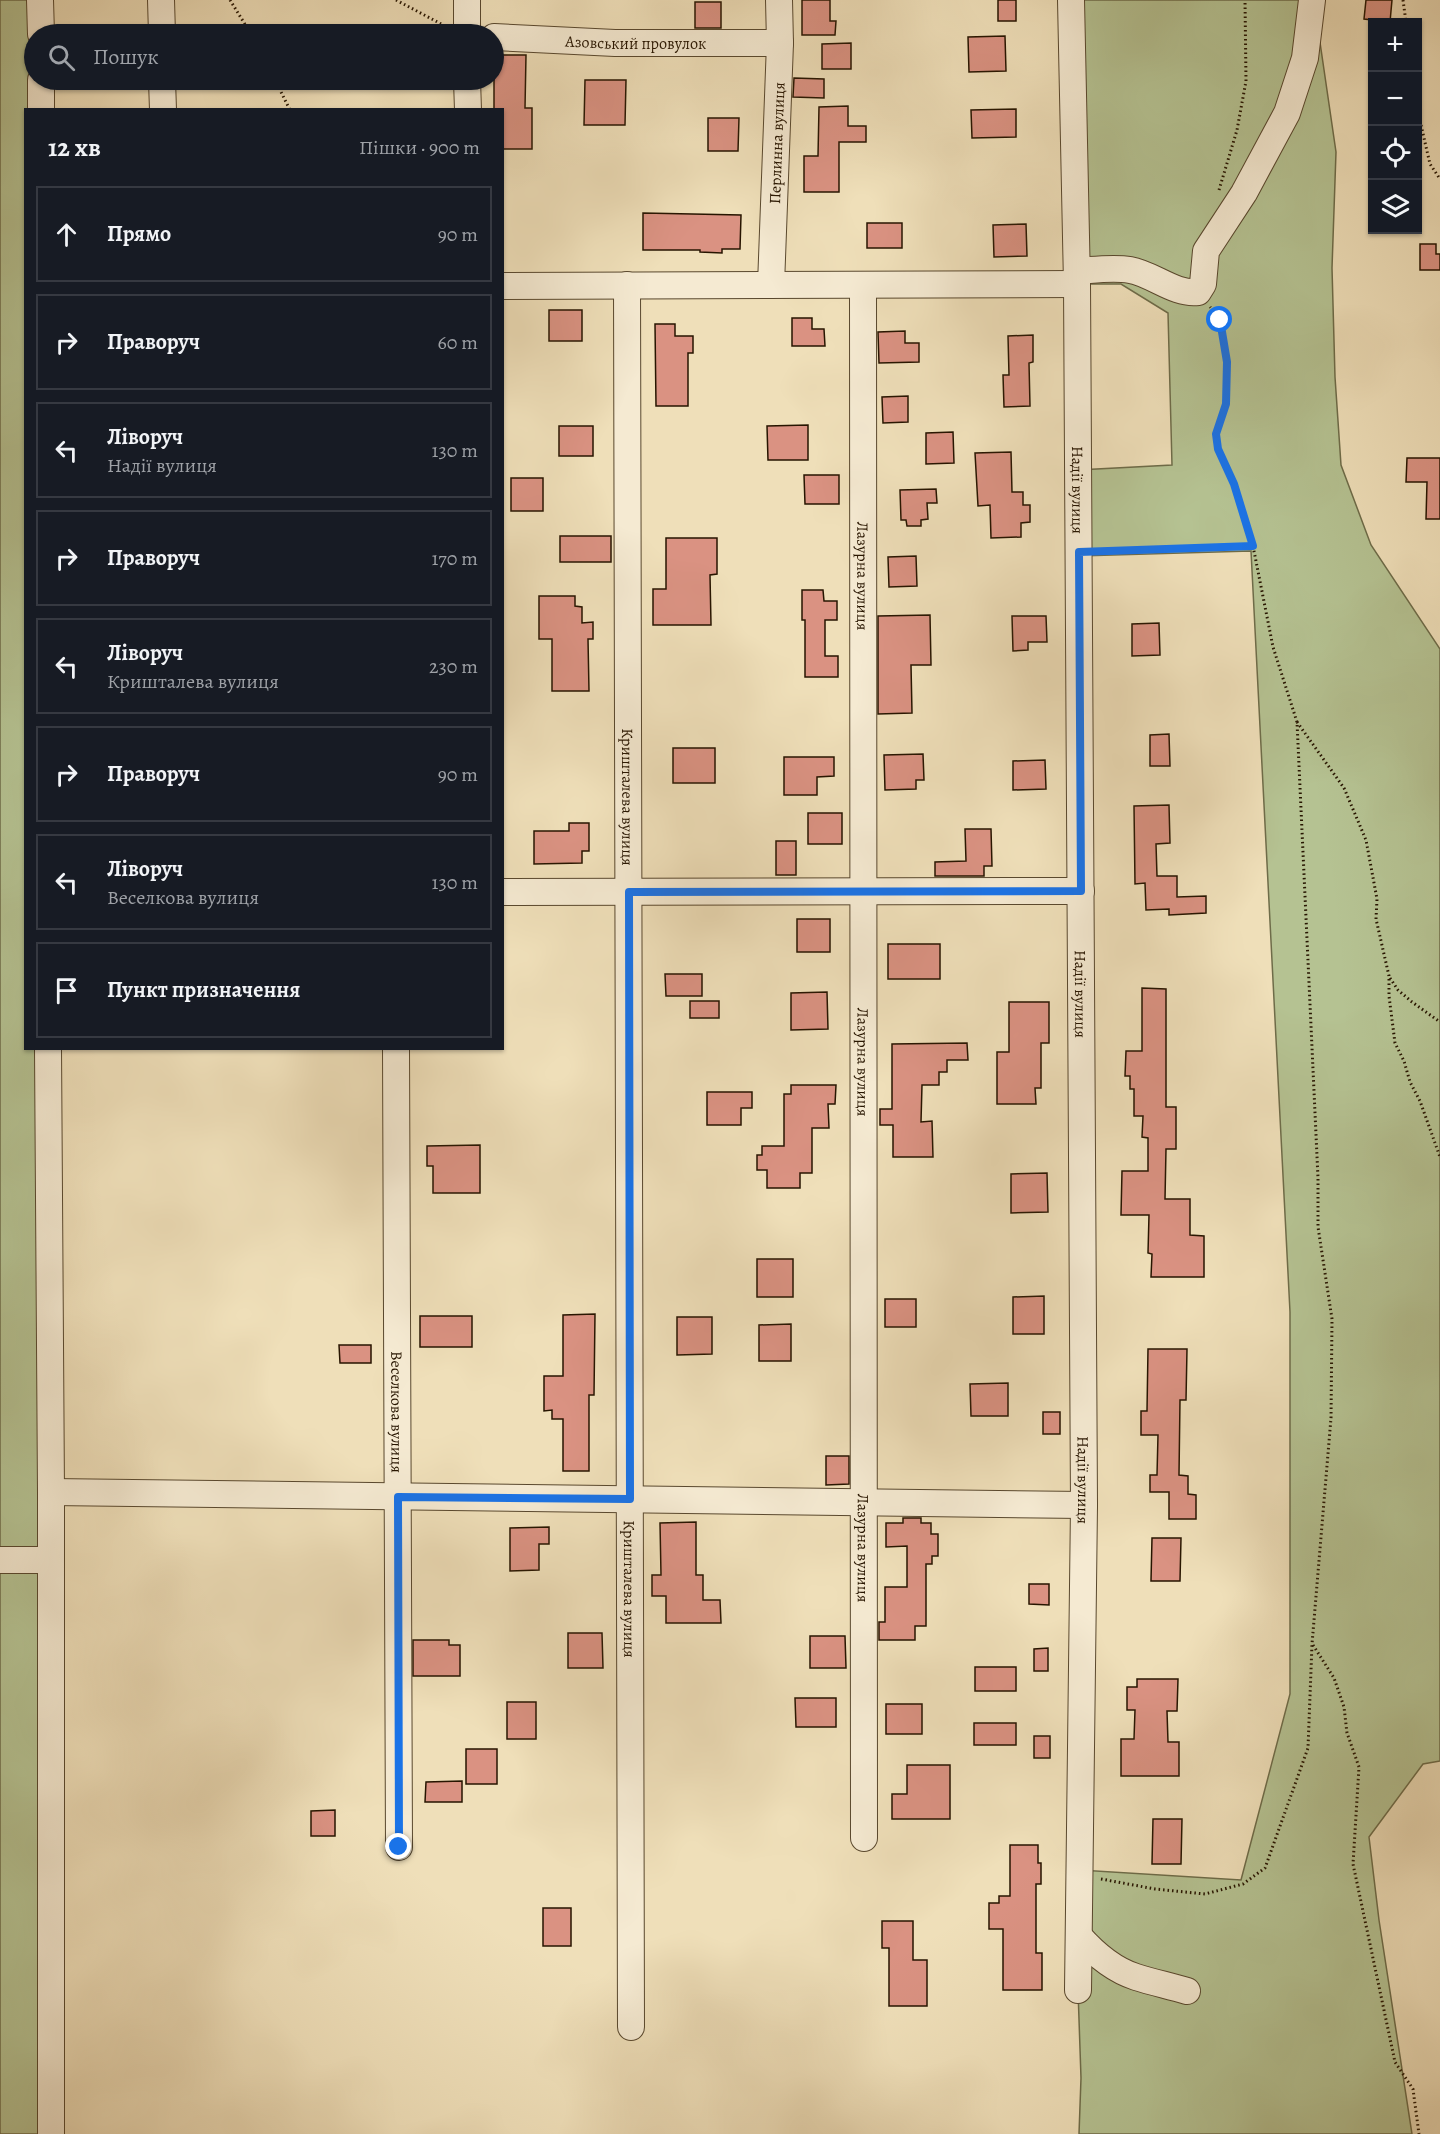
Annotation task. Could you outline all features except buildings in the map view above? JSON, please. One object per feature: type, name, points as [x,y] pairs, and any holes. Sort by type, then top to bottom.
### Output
[{"type":"street","points":[[40,0],[41,24]]},
{"type":"street","points":[[161,0],[162,24]]},
{"type":"street","points":[[462,24],[467,0]]},
{"type":"street","name":"Перлинна вулиця","points":[[771,285],[780,43],[778,0]]},
{"type":"street","name":"Надії вулиця","points":[[1071,0],[1077,277],[1084,1505],[1078,1990]]},
{"type":"street","points":[[504,286],[863,285],[1077,277],[1128,270],[1144,274],[1188,293],[1198,292],[1203,285],[1206,250],[1244,193],[1287,113],[1305,58],[1312,0]]},
{"type":"street","name":"Азовський провулок","points":[[504,37],[615,43],[780,43]]},
{"type":"street","points":[[41,90],[41,108]]},
{"type":"street","points":[[162,90],[163,108]]},
{"type":"street","points":[[467,90],[468,108]]},
{"type":"street","name":"Кришталева вулиця","points":[[627,285],[631,2027]]},
{"type":"street","name":"Лазурна вулиця","points":[[863,285],[864,1838]]},
{"type":"street","points":[[504,892],[1081,891]]},
{"type":"street","points":[[48,1050],[51,2134]]},
{"type":"street","name":"Веселкова вулиця","points":[[396,1050],[399,1847]]},
{"type":"street","points":[[51,1492],[1084,1505]]},
{"type":"street","points":[[0,1560],[51,1560]]},
{"type":"street","points":[[1079,1936],[1092,1951],[1135,1977],[1187,1990]]},
{"type":"path","points":[[230,0],[245,24]]},
{"type":"path","points":[[396,0],[441,24]]},
{"type":"path","points":[[1216,198],[1237,130],[1246,81],[1245,0]]},
{"type":"path","points":[[1402,0],[1405,18]]},
{"type":"path","points":[[280,90],[289,108]]},
{"type":"path","points":[[1421,126],[1430,164],[1440,179]]},
{"type":"path","points":[[1080,1875],[1155,1889],[1205,1894],[1243,1884],[1265,1868],[1308,1748],[1312,1644],[1331,1418],[1332,1319],[1318,1227],[1318,1178],[1297,722],[1273,647],[1253,546],[1234,484],[1218,449],[1216,434],[1226,404],[1227,362],[1220,320],[1198,292]]},
{"type":"path","points":[[1079,552],[1253,546]]},
{"type":"path","points":[[1297,722],[1344,789],[1366,840],[1377,899],[1376,919],[1389,976],[1395,1043],[1420,1101],[1440,1157]]},
{"type":"path","points":[[1389,976],[1405,996],[1440,1022]]},
{"type":"path","points":[[1312,1644],[1334,1678],[1344,1707],[1347,1733],[1359,1767],[1353,1864],[1395,2062],[1413,2089],[1419,2134]]},
{"type":"green space","points":[[0,0],[30,0],[30,24],[24,24],[24,90],[30,90],[30,108],[24,108],[24,1050],[37,1050],[39,2134],[0,2134]]},
{"type":"green space","points":[[1071,0],[1315,0],[1336,152],[1332,268],[1335,377],[1341,465],[1371,545],[1440,649],[1440,1761],[1423,1764],[1369,1837],[1379,1920],[1412,2134],[1079,2134],[1080,1870],[1241,1880],[1290,1694],[1290,1312],[1251,551],[1079,556],[1078,470],[1172,465],[1168,313],[1121,284],[1077,284]]},
{"type":"route","points":[[399,1847],[398,1497],[630,1499],[629,892],[1081,891],[1079,552],[1253,546],[1234,484],[1218,449],[1216,434],[1226,404],[1227,362],[1220,320]]}]
